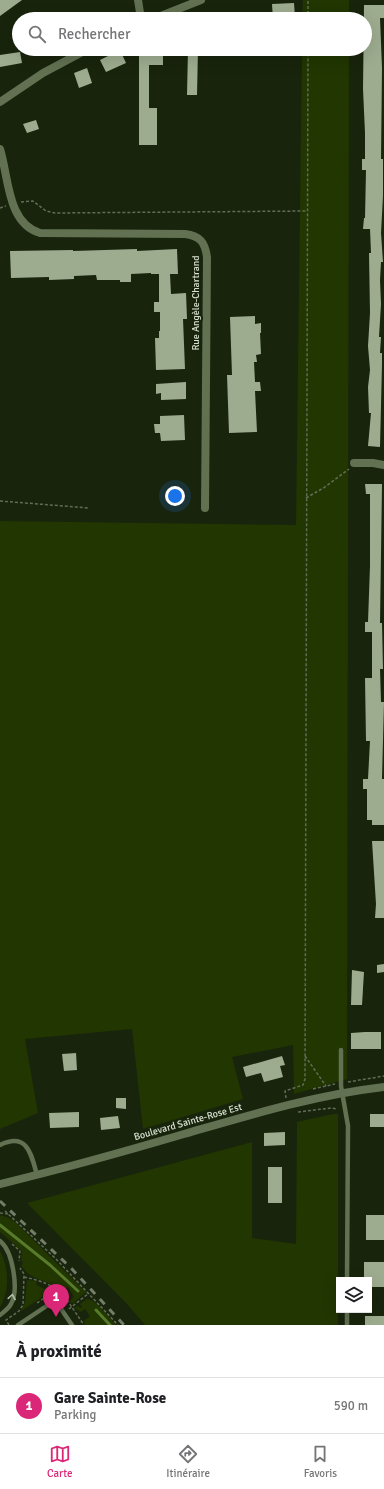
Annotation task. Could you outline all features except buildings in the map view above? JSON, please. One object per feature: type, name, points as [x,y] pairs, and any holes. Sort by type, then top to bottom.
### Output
[{"type":"street","points":[[138,0],[140,12]]},
{"type":"street","points":[[171,12],[201,0]]},
{"type":"street","points":[[0,102],[39,75],[75,56]]},
{"type":"street","name":"Rue Angèle-Chartrand","points":[[0,149],[13,204],[22,223],[31,230],[40,233],[185,234],[196,236],[201,240],[206,248],[205,508]]},
{"type":"street","points":[[354,463],[373,462],[384,465]]},
{"type":"street","name":"Boulevard Sainte-Rose Est","points":[[0,1184],[37,1175],[287,1104],[342,1093],[384,1087]]},
{"type":"lane","points":[[340,1050],[342,1093],[348,1126],[347,1277]]},
{"type":"lane","points":[[0,1145],[12,1139],[22,1142],[28,1150],[37,1175]]},
{"type":"lane","points":[[0,1241],[7,1247],[10,1257],[13,1293],[10,1306],[0,1315]]},
{"type":"lane","points":[[18,1325],[51,1303],[59,1306],[72,1325]]},
{"type":"lane","points":[[347,1313],[347,1325]]},
{"type":"path","points":[[308,0],[308,12]]},
{"type":"path","points":[[286,1100],[286,1090],[304,1084],[305,1056],[308,56]]},
{"type":"path","points":[[0,208],[28,200],[33,201],[46,211],[55,213],[307,211]]},
{"type":"path","points":[[306,498],[325,488],[352,468],[354,463]]},
{"type":"path","points":[[0,501],[89,508]]},
{"type":"path","points":[[305,1056],[326,1086]]},
{"type":"path","points":[[293,1113],[336,1108]]},
{"type":"path","points":[[5,1211],[89,1293],[118,1325]]},
{"type":"path","points":[[0,1213],[6,1215],[8,1214]]},
{"type":"path","points":[[24,1276],[53,1286],[61,1292],[83,1325]]},
{"type":"path","points":[[33,1306],[50,1292],[53,1286]]},
{"type":"path","points":[[71,1308],[89,1293]]},
{"type":"path","points":[[20,1310],[22,1314]]},
{"type":"path","points":[[6,1320],[9,1324],[13,1320]]},
{"type":"green space","points":[[303,0],[349,0],[349,12],[302,12]]},
{"type":"green space","points":[[302,56],[349,56],[347,1079],[294,1094],[293,1045],[232,1057],[243,1099],[143,1129],[132,1029],[25,1039],[38,1113],[0,1129],[0,521],[296,525]]},
{"type":"green space","points":[[338,1114],[338,1277],[336,1277],[336,1313],[338,1313],[338,1325],[145,1325],[126,1303],[27,1203],[252,1142],[252,1238],[296,1244],[297,1122]]},
{"type":"green space","points":[[0,1215],[15,1222],[86,1292],[72,1304],[69,1301],[74,1297],[68,1287],[62,1291],[52,1284],[35,1278],[25,1271],[21,1265],[23,1262],[21,1261],[22,1251],[0,1232]]},
{"type":"green space","points":[[0,1251],[7,1272],[7,1286],[0,1307]]},
{"type":"green space","points":[[27,1280],[37,1281],[36,1285],[48,1290],[44,1296],[21,1311],[25,1302]]},
{"type":"green space","points":[[87,1299],[94,1302],[116,1325],[85,1325],[84,1321],[90,1316],[85,1309],[81,1312],[74,1308],[78,1306],[80,1308],[82,1307],[80,1304]]},
{"type":"waterway","points":[[0,1225],[50,1265],[78,1291]]},
{"type":"waterway","points":[[96,1310],[110,1325]]},
{"type":"railway","points":[[0,1201],[71,1268],[124,1325]]},
{"type":"place","name":"Gare Sainte-Rose","points":[[56,1317]]}]
